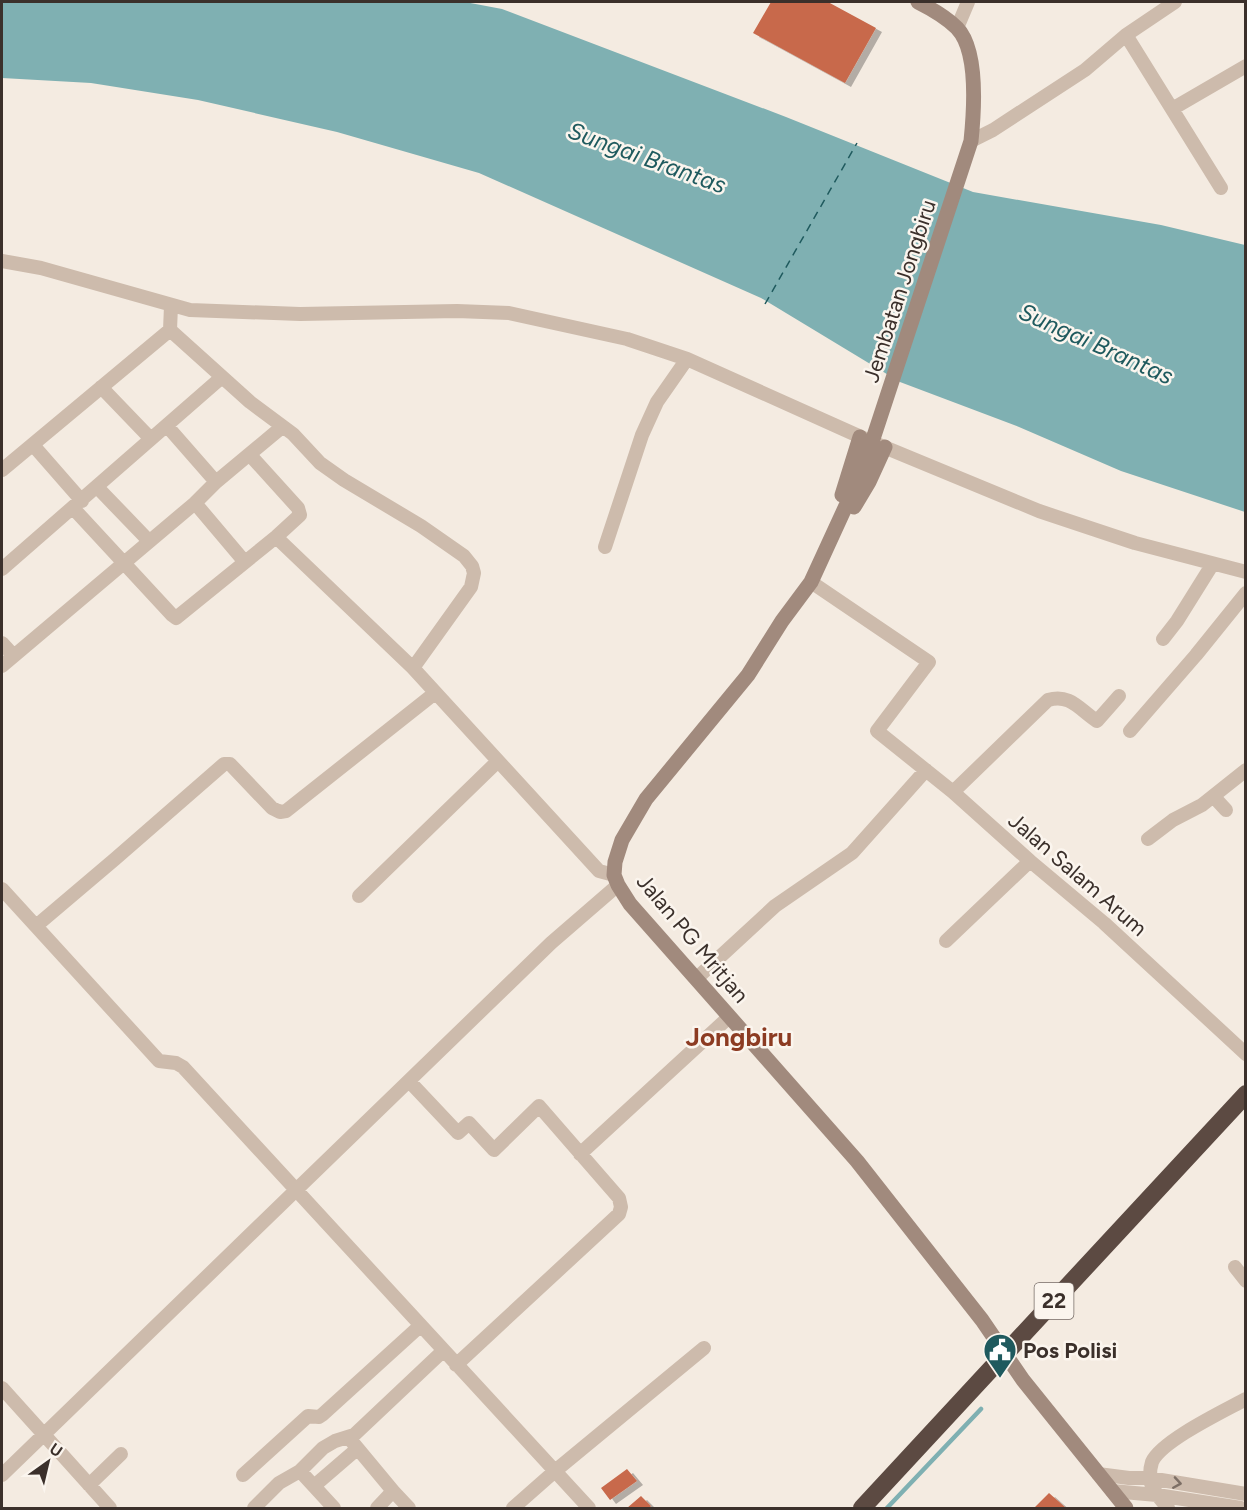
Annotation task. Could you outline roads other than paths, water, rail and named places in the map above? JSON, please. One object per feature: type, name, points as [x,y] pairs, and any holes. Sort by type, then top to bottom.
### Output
[{"type":"highway","name":"22","points":[[862,1509],[1245,1094]]},
{"type":"main road","points":[[918,2],[957,28]]},
{"type":"main road","name":"Jembatan Jongbiru","points":[[879,424],[971,141],[975,105],[972,66],[965,41],[957,28]]},
{"type":"main road","name":"Jalan PG Mritjan","points":[[879,424],[811,582],[782,621],[748,675],[646,799],[622,840],[615,862],[616,880],[630,904],[857,1161],[1126,1509]]},
{"type":"street","points":[[957,28],[968,2]]},
{"type":"street","points":[[971,141],[993,130],[1084,70],[1126,34],[1175,2]]},
{"type":"street","points":[[1126,34],[1221,188]]},
{"type":"street","points":[[1172,108],[1245,66]]},
{"type":"street","points":[[2,261],[41,267],[190,310],[300,314],[457,311],[509,313],[627,339],[687,359],[872,442],[1039,511],[1135,543],[1245,572]]},
{"type":"street","points":[[2,470],[66,414],[170,330],[171,306]]},
{"type":"street","points":[[170,330],[222,377],[293,434],[320,463],[421,526],[464,556],[472,566],[474,573],[471,587],[413,668]]},
{"type":"street","points":[[605,547],[642,435],[657,402],[687,359]]},
{"type":"street","points":[[2,569],[222,377]]},
{"type":"street","points":[[101,387],[151,439]]},
{"type":"street","points":[[167,426],[216,483]]},
{"type":"street","points":[[2,666],[282,427]]},
{"type":"street","points":[[33,445],[124,562],[176,618],[300,515],[298,508],[250,455]]},
{"type":"street","points":[[97,487],[149,541]]},
{"type":"street","points":[[195,503],[244,561]]},
{"type":"street","points":[[2,1475],[616,880],[599,871],[413,668],[276,537]]},
{"type":"street","points":[[1163,639],[1212,565]]},
{"type":"street","name":"Jalan Salam Arum","points":[[811,582],[929,662],[877,731],[926,770],[1104,923],[1245,1054]]},
{"type":"street","points":[[1130,731],[1196,655],[1245,593]]},
{"type":"street","points":[[2,643],[13,656]]},
{"type":"street","points":[[36,926],[224,764],[230,764],[272,808],[280,812],[286,811],[435,693]]},
{"type":"street","points":[[952,792],[1048,700],[1066,698],[1096,721],[1119,696]]},
{"type":"street","points":[[359,896],[497,762]]},
{"type":"street","points":[[697,978],[775,906],[852,853],[926,770]]},
{"type":"street","points":[[1148,839],[1173,820],[1194,811],[1245,770]]},
{"type":"street","points":[[1214,796],[1226,810]]},
{"type":"street","points":[[946,941],[1030,861]]},
{"type":"street","points":[[2,889],[159,1061],[176,1063],[183,1067],[589,1509]]},
{"type":"street","points":[[580,1154],[729,1017]]},
{"type":"street","points":[[409,1081],[458,1133],[469,1123],[494,1150],[539,1106],[619,1198],[621,1207],[619,1214],[456,1365]]},
{"type":"street","points":[[1235,1267],[1245,1281]]},
{"type":"street","points":[[243,1475],[308,1416],[319,1417],[420,1326]]},
{"type":"street","points":[[513,1509],[555,1471],[704,1348]]},
{"type":"street","points":[[314,1486],[443,1351]]},
{"type":"street","points":[[2,1388],[111,1509]]},
{"type":"street","points":[[1168,1509],[1157,1495],[1149,1478],[1152,1462],[1162,1449],[1175,1439],[1245,1399]]},
{"type":"street","points":[[1225,1410],[1245,1413]]},
{"type":"street","points":[[254,1509],[279,1483],[300,1471],[323,1448],[335,1441],[353,1443],[409,1509]]},
{"type":"street","points":[[89,1485],[121,1454]]},
{"type":"street","points":[[300,1471],[334,1509]]},
{"type":"street","points":[[1098,1474],[1149,1478],[1245,1494]]},
{"type":"street","points":[[377,1509],[393,1491]]},
{"type":"street","points":[[1113,1491],[1157,1495],[1241,1509]]},
{"type":"water","name":"Sungai Brantas","points":[[2,2],[465,2],[502,9],[786,117],[973,192],[1161,225],[1245,245],[1245,512],[1121,471],[1019,427],[900,382],[761,298],[479,173],[337,132],[198,100],[91,83],[2,78]]},
{"type":"waterway","points":[[887,1508],[981,1409]]},
{"type":"place","name":"Pos Polisi","points":[[1000,1379]]},
{"type":"district","name":"Jongbiru","points":[[739,1037]]}]
